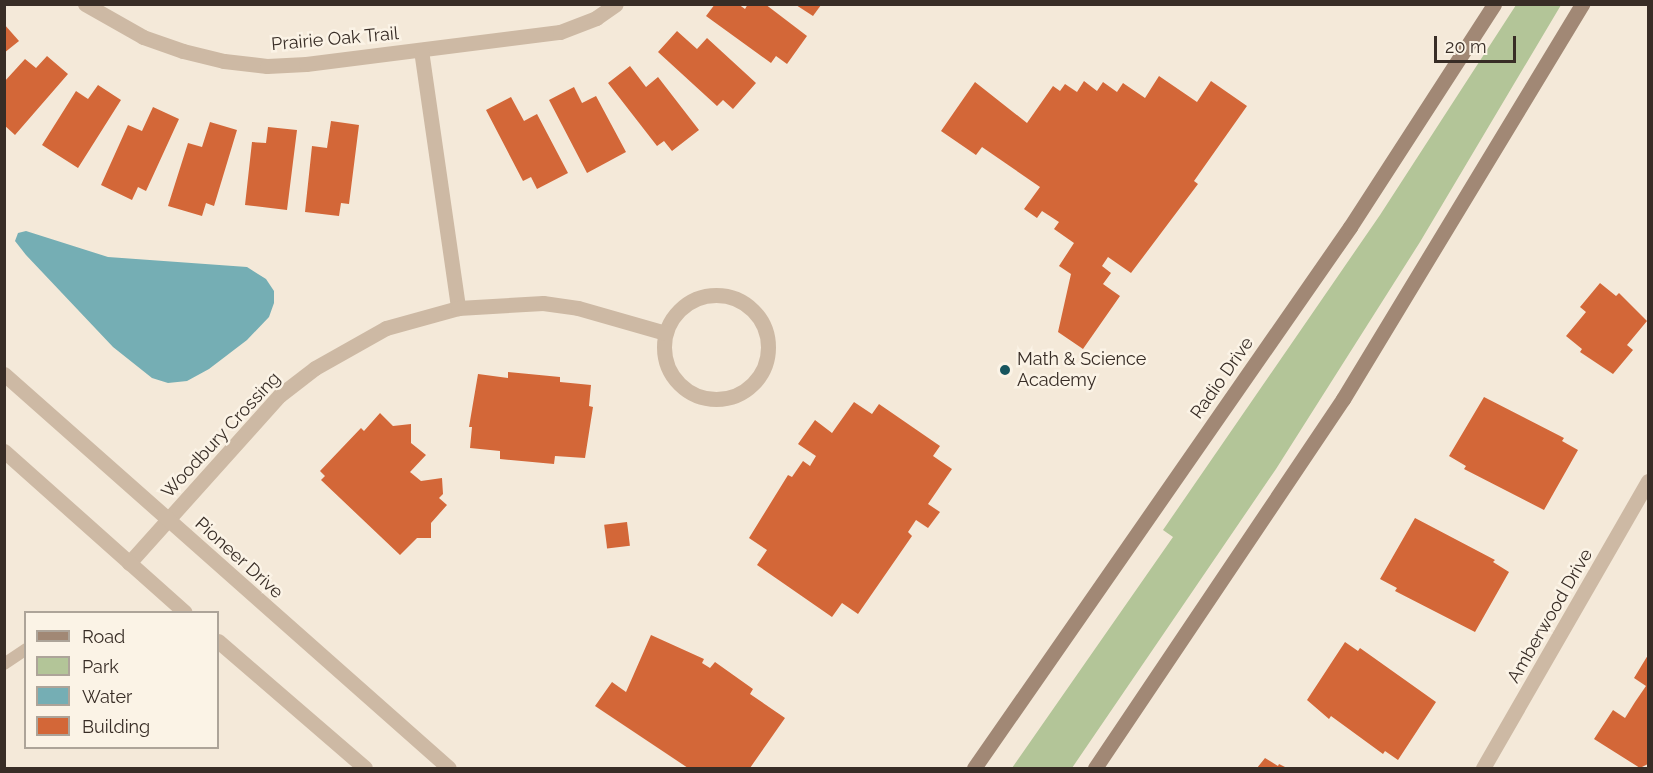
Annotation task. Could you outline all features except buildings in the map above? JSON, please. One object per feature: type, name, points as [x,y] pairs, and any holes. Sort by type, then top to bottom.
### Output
[{"type":"main road","name":"Radio Drive","points":[[974,768],[1337,246],[1494,4]]},
{"type":"main road","points":[[1095,768],[1362,370],[1582,4]]},
{"type":"street","name":"Prairie Oak Trail","points":[[85,4],[143,37],[224,61],[306,64],[560,32],[596,18],[616,4]]},
{"type":"street","name":"Prairie Oak Trail","points":[[421,50],[458,308]]},
{"type":"street","points":[[719,295],[737,299],[751,309],[766,334],[764,366],[755,381],[741,392],[728,397],[699,396],[681,386],[666,364],[665,333],[673,317],[694,300],[719,295]]},
{"type":"street","name":"Woodbury Crossing","points":[[129,562],[280,395],[315,368],[386,328],[458,308],[543,303],[578,308],[665,333]]},
{"type":"street","name":"Pioneer Drive","points":[[4,374],[449,768]]},
{"type":"street","points":[[4,451],[184,611]]},
{"type":"street","name":"Amberwood Drive","points":[[1483,768],[1648,482]]},
{"type":"street","points":[[219,642],[365,768]]},
{"type":"lane","points":[[4,664],[24,650]]},
{"type":"green space","points":[[1516,5],[1561,5],[1420,242],[1276,469],[1072,768],[1012,768],[1173,537],[1163,530],[1380,215]]},
{"type":"water","points":[[26,231],[108,257],[247,267],[266,279],[274,291],[274,303],[269,317],[247,340],[209,369],[187,381],[168,383],[152,378],[113,347],[26,255],[15,241],[18,233]]},
{"type":"place","name":"Math & Science Academy","points":[[1005,370]]}]
